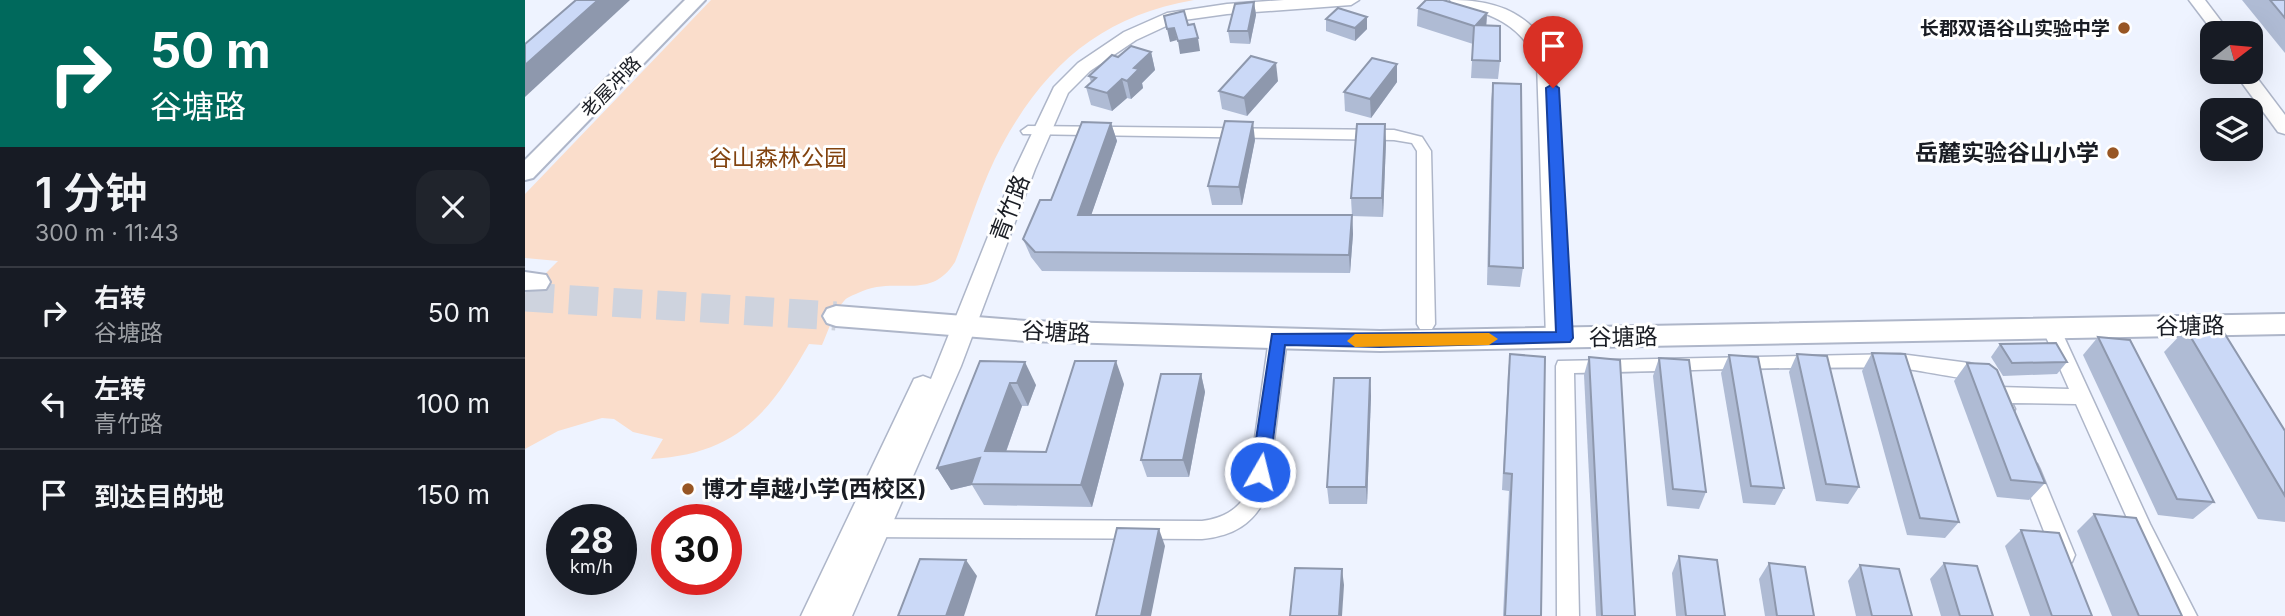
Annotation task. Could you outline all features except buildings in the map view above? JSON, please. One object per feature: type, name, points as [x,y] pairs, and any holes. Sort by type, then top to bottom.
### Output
[{"type":"main road","name":"老屋冲路","points":[[525,157],[682,0]]},
{"type":"main road","name":"老屋冲路","points":[[525,173],[696,0]]},
{"type":"main road","name":"谷塘路","points":[[840,308],[960,318],[1027,331],[1380,341],[1561,329],[2285,308]]},
{"type":"main road","name":"谷塘路","points":[[960,318],[1033,316],[1561,329],[2051,328],[2285,324]]},
{"type":"street","name":"青竹路","points":[[837,616],[867,528],[960,318],[1054,90],[1067,76],[1148,23],[1202,9],[1313,0]]},
{"type":"street","name":"青竹路","points":[[1035,131],[1060,90],[1072,77],[1151,25],[1202,11],[1351,0]]},
{"type":"street","points":[[1458,0],[1504,15],[1537,39],[1544,55],[1561,329]]},
{"type":"street","points":[[1473,0],[1501,10],[1527,26],[1541,38],[1552,61],[1561,329]]},
{"type":"street","points":[[2190,0],[2205,21]]},
{"type":"street","points":[[2197,0],[2213,21]]},
{"type":"street","points":[[2252,84],[2285,128]]},
{"type":"street","points":[[2261,84],[2285,117]]},
{"type":"street","points":[[1035,131],[1394,135],[1417,140],[1424,151],[1426,324]]},
{"type":"street","points":[[2051,328],[2143,531],[2186,616]]},
{"type":"street","points":[[867,528],[1202,530],[1223,527],[1238,521],[1247,513],[1257,495],[1277,339]]},
{"type":"street","points":[[1568,616],[1565,366],[1900,361],[1982,373],[1990,377],[1999,394],[2070,568]]},
{"type":"street","points":[[1999,394],[2082,397]]},
{"type":"street","name":"青竹路","points":[[816,616],[867,528]]},
{"type":"green space","name":"谷山森林公园","points":[[711,0],[1194,0],[1131,18],[1079,49],[1057,69],[1018,118],[1001,147],[955,262],[945,274],[923,285],[872,288],[847,298],[837,310],[822,345],[809,344],[780,391],[764,410],[728,439],[706,449],[651,459],[663,439],[633,432],[614,419],[602,418],[558,431],[525,449],[525,294],[558,261],[525,258],[525,194]]},
{"type":"tunnel","points":[[525,297],[836,316]]},
{"type":"slow traffic","points":[[1355,341],[1489,339]]},
{"type":"place","name":"长郡双语谷山实验中学","points":[[2124,28]]},
{"type":"place","name":"岳麓实验谷山小学","points":[[2113,153]]},
{"type":"place","name":"博才卓越小学(西校区)","points":[[688,489]]},
{"type":"route","points":[[1260,472],[1277,339],[1380,341],[1565,338],[1553,88]]}]
